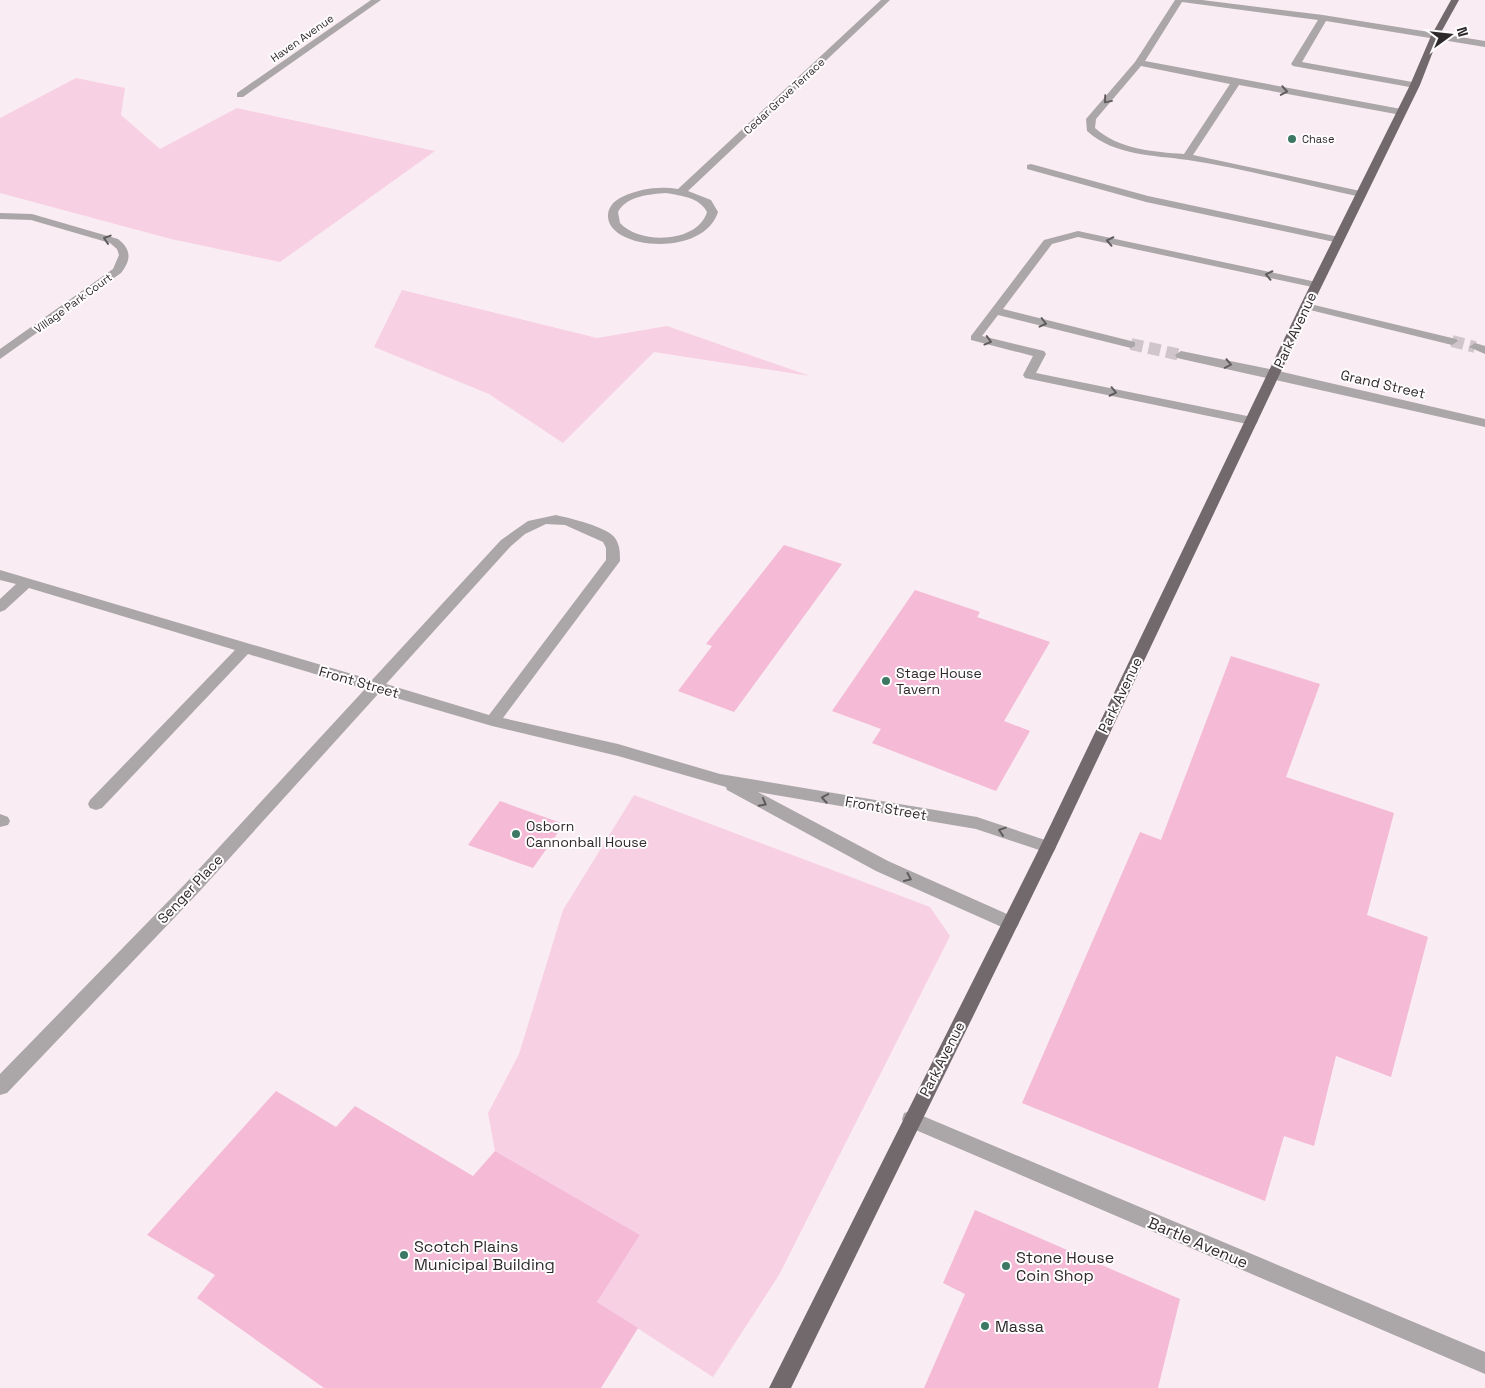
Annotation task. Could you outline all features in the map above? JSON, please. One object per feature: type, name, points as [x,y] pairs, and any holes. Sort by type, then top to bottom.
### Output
[{"type":"main road","name":"Park Avenue","points":[[780,1388],[911,1119],[1048,847],[1316,285],[1415,85],[1435,36],[1455,0]]},
{"type":"street","name":"Haven Avenue","points":[[240,95],[377,0]]},
{"type":"street","name":"Cedar Grove Terrace","points":[[682,192],[886,0]]},
{"type":"street","points":[[1361,194],[1187,157],[1163,156],[1111,143],[1098,137],[1090,129],[1091,119],[1139,63],[1181,0],[1323,18],[1485,44]]},
{"type":"street","points":[[1323,18],[1296,64],[1415,85]]},
{"type":"street","points":[[1139,63],[1401,112]]},
{"type":"street","points":[[1187,157],[1236,82]]},
{"type":"street","points":[[1031,167],[1146,199],[1339,240]]},
{"type":"street","points":[[666,190],[682,192],[707,202],[713,210],[713,218],[710,223],[696,233],[667,240],[650,240],[623,232],[615,225],[612,217],[614,209],[622,201],[634,195],[666,190]]},
{"type":"street","name":"Village Park Court","points":[[0,216],[32,217],[114,241],[123,247],[125,255],[124,263],[117,271],[0,355]]},
{"type":"street","points":[[1252,421],[1029,375],[1040,354],[975,338],[1048,242],[1078,234],[1316,285]]},
{"type":"street","points":[[1306,306],[1452,341]]},
{"type":"street","points":[[996,311],[1132,344]]},
{"type":"street","name":"Grand Street","points":[[1181,355],[1274,374],[1485,423]]},
{"type":"street","name":"Senger Place","points":[[0,1087],[192,888],[506,543],[523,528],[547,519],[560,519],[609,540],[613,548],[613,561],[492,721]]},
{"type":"street","name":"Front Street","points":[[0,575],[244,649],[492,721],[618,750],[720,780],[977,823],[1048,847]]},
{"type":"street","points":[[0,607],[26,583]]},
{"type":"street","points":[[96,804],[244,649]]},
{"type":"street","name":"Front Street","points":[[720,780],[882,866],[1010,923]]},
{"type":"street","name":"Bartle Avenue","points":[[911,1119],[1485,1363]]},
{"type":"shaded area","points":[[76,78],[125,88],[121,115],[160,149],[237,108],[435,151],[280,262],[171,239],[0,193],[0,118]]},
{"type":"shaded area","points":[[402,290],[597,338],[667,326],[810,376],[654,352],[563,443],[489,394],[374,347]]},
{"type":"shaded area","points":[[634,795],[930,907],[950,936],[779,1275],[713,1377],[597,1302],[640,1235],[495,1151],[488,1113],[519,1054],[563,910]]},
{"type":"building","points":[[784,545],[842,564],[734,712],[678,691],[712,646],[706,644]]},
{"type":"building","name":"Stage House Tavern","points":[[915,590],[980,612],[977,617],[1050,642],[1004,721],[1030,731],[996,791],[872,743],[881,729],[832,711]]},
{"type":"building","points":[[1231,656],[1320,684],[1286,777],[1394,813],[1367,915],[1428,937],[1391,1077],[1336,1056],[1314,1146],[1284,1136],[1265,1201],[1022,1103],[1140,832],[1161,840]]},
{"type":"building","name":"Osborn Cannonball House","points":[[500,801],[564,824],[533,868],[468,845]]},
{"type":"building","name":"Scotch Plains Municipal Building","points":[[276,1091],[336,1127],[355,1106],[473,1176],[495,1151],[640,1235],[597,1302],[638,1328],[601,1388],[324,1388],[197,1298],[215,1275],[147,1235]]},
{"type":"building","points":[[975,1210],[1180,1299],[1158,1388],[924,1388],[965,1294],[943,1283]]},
{"type":"tunnel","points":[[1452,341],[1475,347]]},
{"type":"tunnel","points":[[1131,344],[1181,355]]},
{"type":"place","name":"Chase","points":[[1292,139]]},
{"type":"place","name":"Stage House Tavern","points":[[886,681]]},
{"type":"place","name":"Osborn Cannonball House","points":[[516,834]]},
{"type":"place","name":"Scotch Plains Municipal Building","points":[[404,1255]]},
{"type":"place","name":"Stone House Coin Shop","points":[[1006,1266]]},
{"type":"place","name":"Massa","points":[[985,1326]]}]
